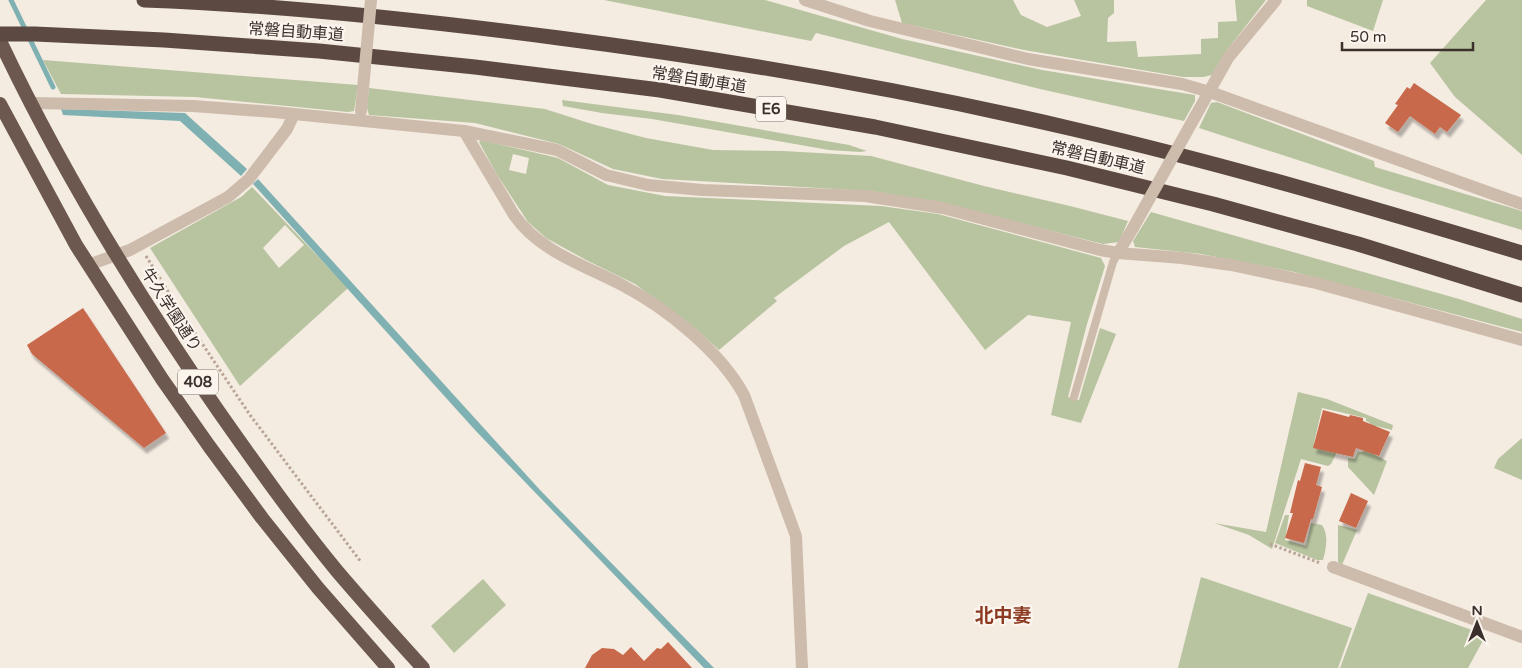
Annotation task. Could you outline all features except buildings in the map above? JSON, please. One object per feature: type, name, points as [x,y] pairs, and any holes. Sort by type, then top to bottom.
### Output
[{"type":"highway","name":"常磐自動車道","points":[[144,0],[318,11],[476,27],[665,52],[888,89],[1071,128],[1225,167],[1522,253]]},
{"type":"highway","name":"常磐自動車道","points":[[0,34],[35,34],[319,51],[476,67],[660,90],[865,125],[1067,168],[1213,204],[1358,244],[1522,295]]},
{"type":"highway","name":"牛久学園通り","points":[[0,41],[31,103],[115,256],[186,365],[260,470],[338,571],[423,668]]},
{"type":"highway","name":"408","points":[[0,104],[88,265],[162,379],[262,518],[318,588],[388,668]]},
{"type":"street","points":[[361,116],[371,0]]},
{"type":"street","points":[[805,0],[870,21],[1028,59],[1182,84],[1210,92],[1522,204]]},
{"type":"street","points":[[1118,253],[1228,58],[1276,0]]},
{"type":"street","points":[[31,103],[194,106],[294,114],[361,116],[464,131],[557,150],[606,175],[648,186],[874,198],[943,208],[1100,250],[1231,265],[1316,282],[1522,340]]},
{"type":"street","points":[[88,265],[139,245],[228,197],[249,179],[287,129],[294,114]]},
{"type":"street","points":[[464,131],[514,215],[523,227],[537,240],[557,254],[648,300],[687,329],[736,381],[744,395],[796,536],[802,668]]},
{"type":"street","points":[[1333,567],[1522,637]]},
{"type":"lane","points":[[1074,397],[1113,262],[1118,253]]},
{"type":"path","points":[[139,245],[250,415],[361,562]]},
{"type":"path","points":[[1270,544],[1333,567]]},
{"type":"green space","points":[[604,0],[765,0],[902,39],[1042,70],[1195,95],[1195,101],[1184,121],[1040,89],[816,33],[811,41]]},
{"type":"green space","points":[[895,0],[1013,0],[1021,15],[1047,27],[1081,16],[1074,0],[1114,0],[1114,13],[1108,18],[1107,42],[1136,41],[1138,57],[1201,54],[1201,39],[1218,38],[1218,22],[1237,21],[1235,0],[1266,0],[1224,54],[1212,75],[1183,77],[1024,50],[902,23]]},
{"type":"green space","points":[[1307,0],[1383,0],[1373,31],[1307,6]]},
{"type":"green space","points":[[1486,0],[1522,0],[1522,155],[1455,97],[1430,63]]},
{"type":"green space","points":[[43,60],[358,85],[354,111],[348,112],[195,97],[61,94]]},
{"type":"green space","points":[[369,88],[545,109],[646,138],[713,150],[783,151],[871,156],[1128,221],[1119,242],[1103,244],[937,202],[871,191],[662,179],[613,169],[559,144],[475,123],[369,115],[367,108]]},
{"type":"green space","points":[[562,100],[678,115],[849,145],[867,151],[829,150],[652,119],[602,113],[563,106]]},
{"type":"green space","points":[[1217,102],[1374,161],[1375,167],[1522,211],[1522,230],[1384,188],[1199,128],[1211,103]]},
{"type":"green space","points":[[481,140],[558,158],[608,185],[665,196],[881,206],[938,214],[1101,258],[1105,266],[1087,324],[1068,397],[1079,400],[1100,328],[1116,334],[1081,423],[1051,415],[1071,322],[1028,315],[985,350],[889,222],[844,246],[774,298],[777,301],[719,350],[696,329],[635,284],[546,238],[528,222],[496,173],[479,142]],"holes":[[[513,154],[529,158],[526,174],[509,170]]]},
{"type":"green space","points":[[252,187],[348,288],[240,386],[150,248],[241,197]],"holes":[[[285,225],[304,245],[279,268],[263,248]]]},
{"type":"green space","points":[[1151,212],[1459,299],[1522,319],[1522,332],[1294,272],[1201,254],[1135,247],[1133,241]]},
{"type":"green space","points":[[1298,392],[1327,399],[1393,425],[1392,430],[1376,426],[1371,439],[1373,454],[1387,461],[1374,495],[1348,467],[1348,458],[1355,459],[1358,452],[1363,452],[1370,423],[1366,421],[1366,418],[1322,408],[1314,443],[1338,450],[1328,466],[1301,459],[1272,549],[1249,535],[1214,523],[1266,532]]},
{"type":"green space","points":[[1522,438],[1522,480],[1494,468],[1498,459]]},
{"type":"green space","points":[[1285,515],[1289,515],[1285,540],[1306,546],[1311,523],[1322,525],[1326,538],[1323,560],[1317,560],[1275,543]]},
{"type":"green space","points":[[1338,525],[1357,530],[1342,565],[1338,562]]},
{"type":"green space","points":[[1201,577],[1352,628],[1338,668],[1178,668]]},
{"type":"green space","points":[[483,579],[506,605],[454,653],[431,626]]},
{"type":"green space","points":[[1368,593],[1486,635],[1468,668],[1340,668]]},
{"type":"water","points":[[61,109],[185,113],[247,169],[241,176],[180,121],[63,115]]},
{"type":"water","points":[[258,179],[540,490],[714,668],[704,668],[475,430],[253,184]]},
{"type":"waterway","points":[[11,0],[53,87]]},
{"type":"district","name":"北中妻","points":[[1003,616]]}]
